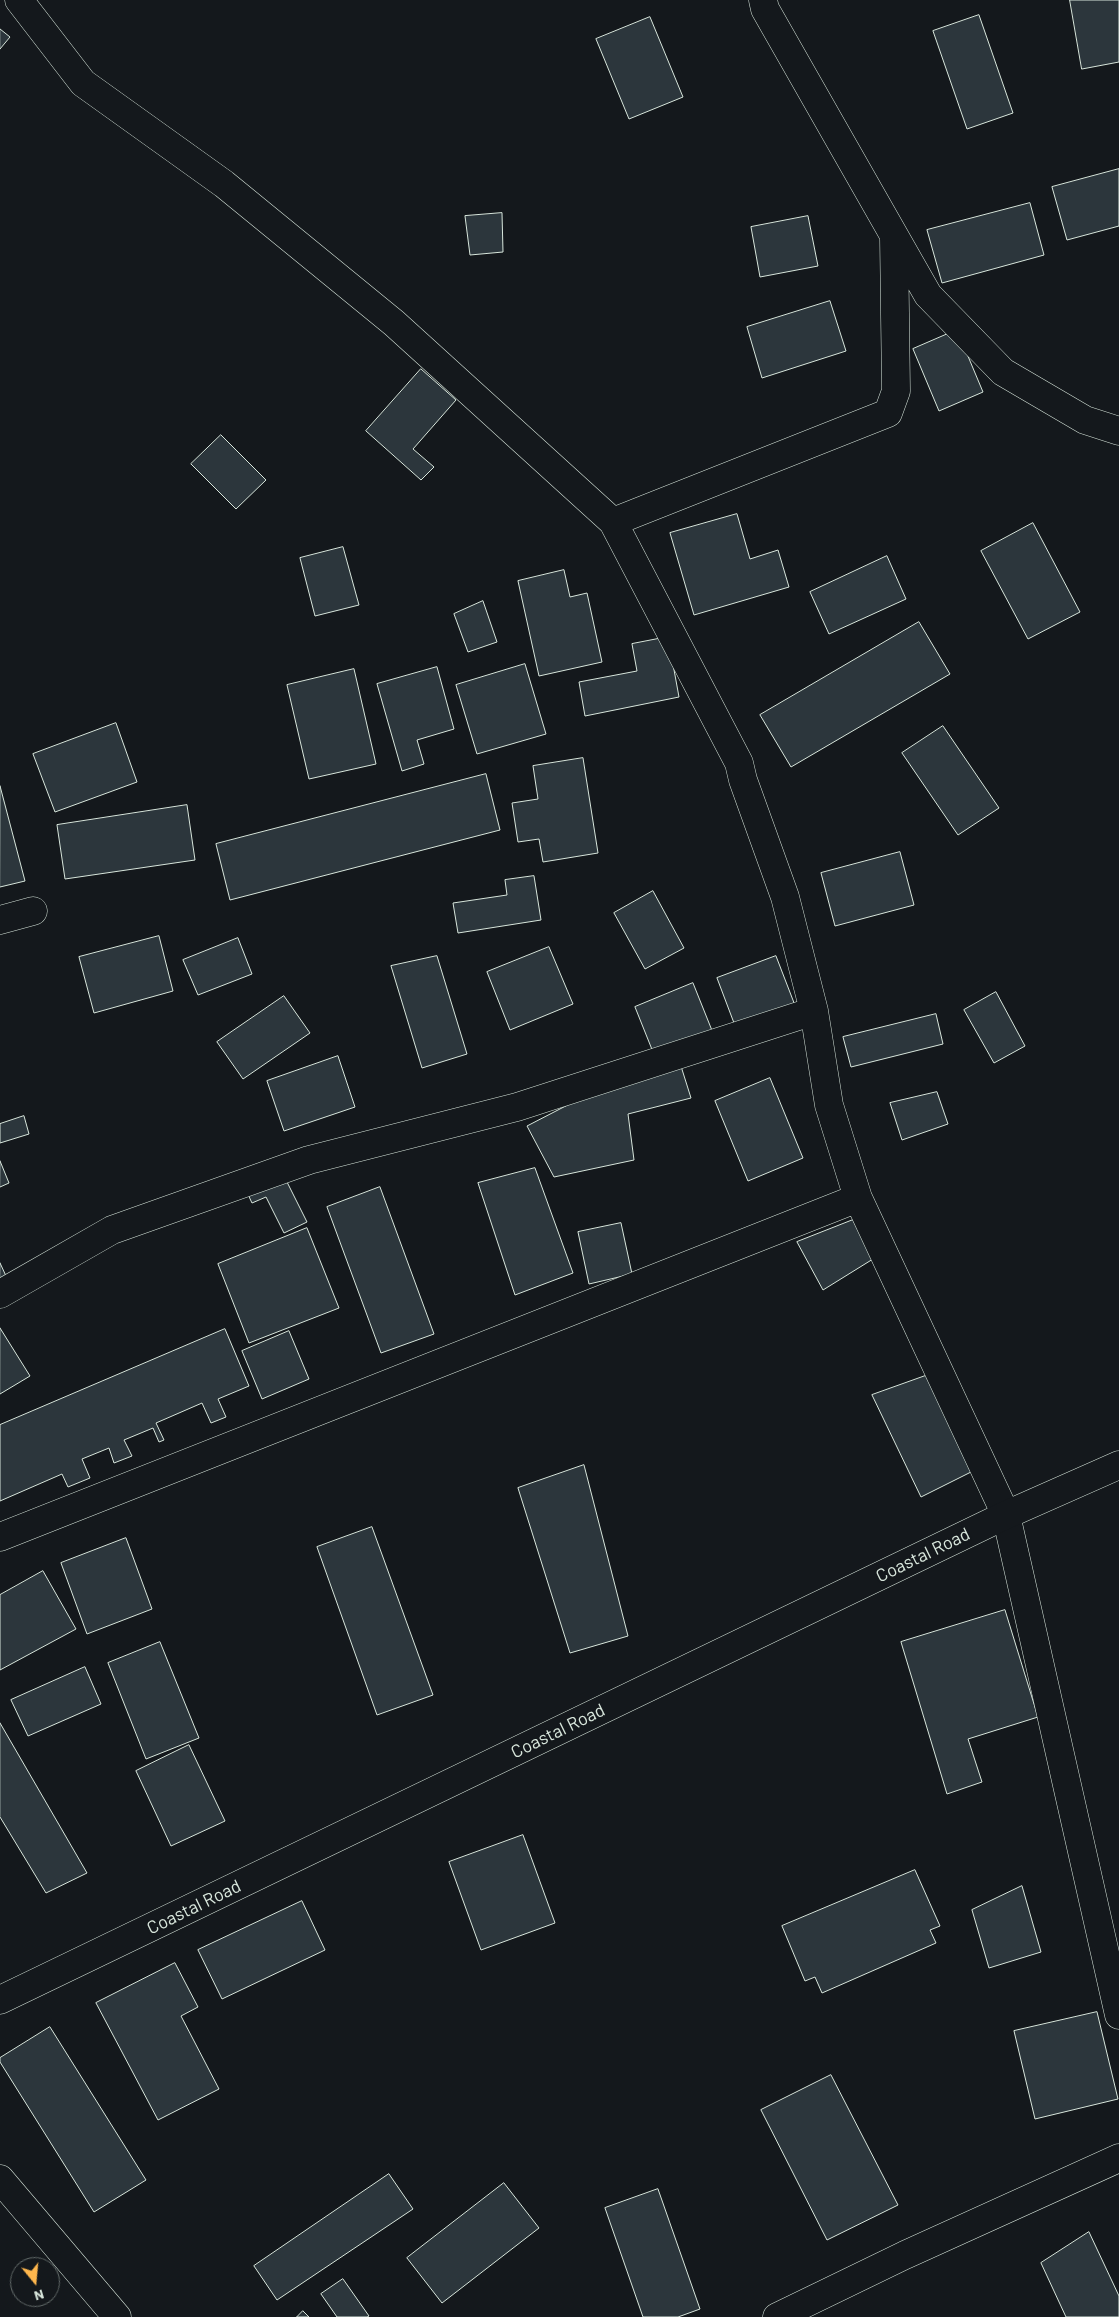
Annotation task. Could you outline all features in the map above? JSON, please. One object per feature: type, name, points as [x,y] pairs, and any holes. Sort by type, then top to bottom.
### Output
[{"type":"street","points":[[19,0],[83,83],[224,184],[394,324],[613,522],[739,763],[743,780],[785,897],[814,1012],[829,1105],[858,1198],[1006,1514],[1119,2015]]},
{"type":"street","points":[[763,0],[766,9],[928,295],[1002,372],[1085,420],[1119,431]]},
{"type":"street","points":[[613,522],[888,414],[896,391],[894,236]]},
{"type":"street","points":[[0,920],[33,911]]},
{"type":"street","points":[[0,1294],[112,1230],[309,1160],[517,1107],[814,1012]]},
{"type":"street","points":[[0,1537],[858,1198]]},
{"type":"street","name":"Coastal Road","points":[[0,2000],[1006,1514],[1119,1465]]},
{"type":"street","points":[[777,2317],[904,2255],[1119,2158]]},
{"type":"street","points":[[0,2179],[117,2317]]},
{"type":"building","points":[[1070,0],[1119,0],[1119,62],[1082,69]]},
{"type":"building","points":[[979,15],[1013,113],[967,129],[933,31]]},
{"type":"building","points":[[650,17],[683,97],[629,119],[596,39]]},
{"type":"building","points":[[0,29],[10,37],[0,49]]},
{"type":"building","points":[[1119,169],[1119,226],[1067,240],[1052,187]]},
{"type":"building","points":[[1030,203],[1044,255],[942,283],[927,230]]},
{"type":"building","points":[[502,213],[503,252],[470,255],[465,216]]},
{"type":"building","points":[[808,216],[818,266],[760,277],[751,227]]},
{"type":"building","points":[[830,301],[846,351],[762,378],[747,327]]},
{"type":"building","points":[[957,330],[983,392],[939,411],[913,349]]},
{"type":"building","points":[[421,369],[456,400],[413,449],[434,467],[421,480],[366,431]]},
{"type":"building","points":[[221,435],[266,480],[236,509],[191,464]]},
{"type":"building","points":[[737,514],[750,559],[778,550],[789,587],[694,615],[670,533]]},
{"type":"building","points":[[1033,523],[1080,612],[1028,639],[981,551]]},
{"type":"building","points":[[343,547],[359,605],[315,616],[300,558]]},
{"type":"building","points":[[887,556],[906,599],[829,634],[810,592]]},
{"type":"building","points":[[564,570],[570,597],[587,593],[602,662],[539,676],[518,581]]},
{"type":"building","points":[[483,601],[497,642],[468,652],[454,614]]},
{"type":"building","points":[[919,622],[950,674],[791,767],[760,715]]},
{"type":"building","points":[[668,637],[679,697],[585,716],[579,682],[637,671],[632,644]]},
{"type":"building","points":[[525,664],[546,734],[477,754],[456,685]]},
{"type":"building","points":[[437,667],[454,729],[417,740],[424,764],[402,771],[377,684]]},
{"type":"building","points":[[354,669],[376,764],[309,779],[287,685]]},
{"type":"building","points":[[116,723],[137,782],[55,812],[33,754]]},
{"type":"building","points":[[943,726],[999,808],[958,835],[902,753]]},
{"type":"building","points":[[583,758],[598,853],[543,862],[539,839],[518,842],[512,803],[538,799],[533,766]]},
{"type":"building","points":[[486,774],[500,830],[230,900],[216,844]]},
{"type":"building","points":[[0,786],[25,881],[0,887]]},
{"type":"building","points":[[187,805],[195,860],[65,879],[57,825]]},
{"type":"building","points":[[900,852],[914,905],[835,926],[821,873]]},
{"type":"building","points":[[534,876],[541,920],[458,933],[453,903],[507,895],[505,880]]},
{"type":"building","points":[[653,891],[684,948],[645,969],[614,913]]},
{"type":"building","points":[[159,936],[173,991],[94,1013],[79,957]]},
{"type":"building","points":[[238,938],[252,974],[198,995],[183,960]]},
{"type":"building","points":[[549,947],[573,1004],[510,1030],[487,972]]},
{"type":"building","points":[[437,956],[467,1054],[422,1068],[391,966]]},
{"type":"building","points":[[776,956],[796,1008],[737,1031],[717,978]]},
{"type":"building","points":[[693,983],[715,1038],[657,1062],[635,1007]]},
{"type":"building","points":[[996,992],[1025,1046],[994,1063],[964,1010]]},
{"type":"building","points":[[284,996],[310,1033],[243,1079],[217,1042]]},
{"type":"building","points":[[936,1014],[943,1044],[851,1067],[843,1037]]},
{"type":"building","points":[[338,1056],[355,1107],[284,1131],[267,1081]]},
{"type":"building","points":[[680,1063],[691,1098],[628,1114],[634,1160],[554,1177],[527,1126],[616,1080]]},
{"type":"building","points":[[770,1078],[803,1158],[748,1181],[715,1101]]},
{"type":"building","points":[[937,1092],[948,1124],[902,1140],[890,1103]]},
{"type":"building","points":[[24,1116],[29,1134],[0,1143],[0,1124]]},
{"type":"building","points":[[0,1161],[9,1183],[0,1187]]},
{"type":"building","points":[[535,1168],[573,1273],[515,1295],[478,1183]]},
{"type":"building","points":[[281,1170],[307,1222],[284,1233],[266,1197],[252,1203],[245,1188]]},
{"type":"building","points":[[380,1187],[434,1334],[381,1353],[327,1207]]},
{"type":"building","points":[[853,1220],[873,1259],[823,1290],[797,1242]]},
{"type":"building","points":[[621,1223],[632,1274],[589,1284],[578,1232]]},
{"type":"building","points":[[307,1228],[339,1308],[249,1343],[218,1264]]},
{"type":"building","points":[[0,1263],[6,1276],[0,1278]]},
{"type":"building","points":[[0,1328],[30,1376],[0,1394]]},
{"type":"building","points":[[225,1329],[249,1386],[218,1399],[226,1417],[211,1423],[202,1403],[156,1423],[164,1440],[159,1442],[153,1428],[124,1440],[132,1456],[114,1463],[109,1448],[82,1459],[90,1478],[68,1487],[62,1474],[0,1501],[0,1425]]},
{"type":"building","points":[[289,1331],[309,1379],[262,1399],[242,1351]]},
{"type":"building","points":[[928,1375],[971,1472],[921,1497],[872,1395]]},
{"type":"building","points":[[584,1465],[628,1636],[570,1653],[518,1488]]},
{"type":"building","points":[[372,1527],[433,1695],[377,1715],[317,1547]]},
{"type":"building","points":[[126,1538],[152,1609],[87,1634],[61,1563]]},
{"type":"building","points":[[43,1571],[76,1629],[0,1670],[0,1595]]},
{"type":"building","points":[[1005,1610],[1038,1717],[968,1739],[982,1782],[947,1794],[901,1642]]},
{"type":"building","points":[[160,1642],[199,1738],[146,1759],[108,1663]]},
{"type":"building","points":[[85,1667],[101,1704],[28,1736],[11,1700]]},
{"type":"building","points":[[0,1723],[87,1873],[46,1893],[0,1817]]},
{"type":"building","points":[[189,1745],[225,1821],[171,1846],[136,1771]]},
{"type":"building","points":[[523,1835],[555,1923],[481,1950],[449,1862]]},
{"type":"building","points":[[915,1870],[940,1926],[930,1930],[936,1943],[822,1993],[815,1977],[805,1981],[782,1926]]},
{"type":"building","points":[[1022,1886],[1041,1952],[989,1968],[972,1910]]},
{"type":"building","points":[[302,1901],[325,1950],[222,1999],[198,1950]]},
{"type":"building","points":[[175,1963],[198,2007],[181,2016],[219,2089],[158,2120],[96,2003]]},
{"type":"building","points":[[1097,2012],[1118,2099],[1035,2119],[1014,2031]]},
{"type":"building","points":[[50,2027],[146,2180],[94,2212],[0,2062],[0,2058]]},
{"type":"building","points":[[831,2075],[898,2205],[827,2240],[761,2110]]},
{"type":"building","points":[[389,2174],[413,2209],[277,2300],[254,2266]]},
{"type":"building","points":[[504,2183],[539,2228],[442,2303],[407,2258]]},
{"type":"building","points":[[658,2189],[700,2309],[678,2317],[643,2317],[605,2208]]},
{"type":"building","points":[[1089,2232],[1119,2296],[1119,2317],[1066,2317],[1041,2263]]},
{"type":"building","points":[[343,2279],[369,2316],[337,2317],[321,2294]]},
{"type":"building","points":[[303,2311],[309,2317],[297,2317]]}]
